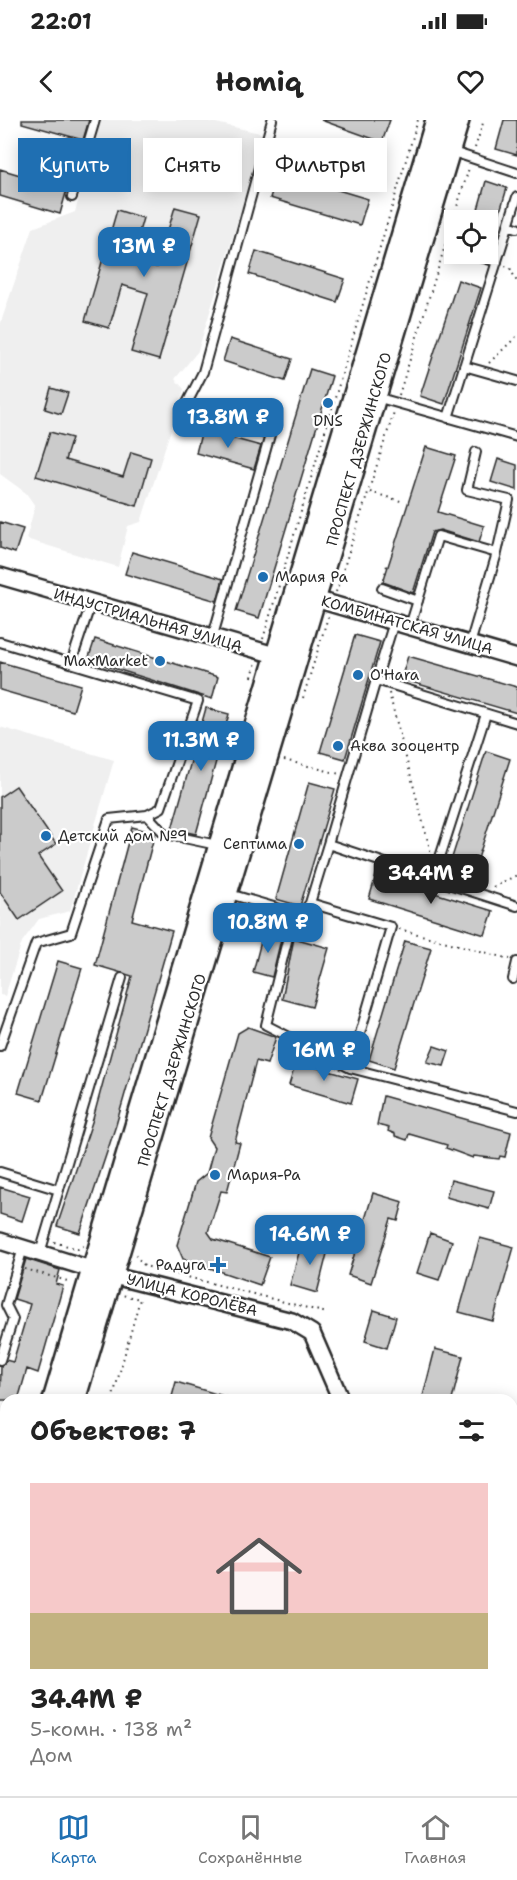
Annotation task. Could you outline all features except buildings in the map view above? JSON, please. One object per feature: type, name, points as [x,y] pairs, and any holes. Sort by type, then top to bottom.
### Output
[{"type":"main road","name":"ПРОСПЕКТ ДЗЕРЖИНСКОГО","points":[[315,598],[437,120]]},
{"type":"main road","name":"ПРОСПЕКТ ДЗЕРЖИНСКОГО","points":[[75,1394],[102,1272],[221,846],[288,658],[315,598],[458,120]]},
{"type":"main road","name":"ПРОСПЕКТ ДЗЕРЖИНСКОГО","points":[[56,1394],[102,1272],[225,893],[288,658]]},
{"type":"street","name":"ИНДУСТРИАЛЬНАЯ УЛИЦА","points":[[0,576],[212,639],[288,658]]},
{"type":"street","name":"КОМБИНАТСКАЯ УЛИЦА","points":[[315,598],[517,658]]},
{"type":"street","name":"УЛИЦА КОРОЛЁВА","points":[[0,1241],[23,1248],[43,1246],[102,1272],[292,1321],[312,1333],[338,1394]]},
{"type":"lane","points":[[72,197],[95,120]]},
{"type":"lane","points":[[212,639],[270,435],[184,409],[204,372],[272,120]]},
{"type":"lane","points":[[449,150],[517,173]]},
{"type":"lane","points":[[498,259],[517,197]]},
{"type":"lane","points":[[508,225],[517,228]]},
{"type":"lane","points":[[448,418],[496,264]]},
{"type":"lane","points":[[464,366],[517,381]]},
{"type":"lane","points":[[374,397],[517,437]]},
{"type":"lane","points":[[470,644],[497,553],[509,500],[467,490],[476,452]]},
{"type":"lane","points":[[410,626],[438,536],[497,553]]},
{"type":"lane","points":[[381,588],[418,601]]},
{"type":"lane","points":[[71,663],[91,603]]},
{"type":"lane","points":[[225,893],[301,915],[310,903],[394,621]]},
{"type":"lane","points":[[0,642],[198,701],[161,808],[147,815],[110,819],[71,933],[36,943],[0,1046]]},
{"type":"lane","points":[[376,680],[517,723]]},
{"type":"lane","points":[[433,879],[486,714]]},
{"type":"lane","points":[[147,815],[165,834],[221,846]]},
{"type":"lane","points":[[328,844],[517,906]]},
{"type":"lane","points":[[310,903],[391,927],[350,1068]]},
{"type":"lane","points":[[294,913],[266,1025],[350,1068],[517,1111]]},
{"type":"lane","points":[[513,979],[517,961]]},
{"type":"lane","points":[[43,1246],[122,978]]},
{"type":"lane","points":[[0,1172],[59,1190]]},
{"type":"lane","points":[[0,1360],[13,1318],[3,1304],[23,1248]]},
{"type":"path","points":[[301,704],[315,598],[370,492],[484,120]]},
{"type":"path","points":[[498,262],[510,268],[517,282]]},
{"type":"path","points":[[481,371],[517,336]]},
{"type":"path","points":[[370,492],[404,502]]},
{"type":"path","points":[[387,684],[436,870]]},
{"type":"path","points":[[281,770],[284,760],[348,776]]},
{"type":"path","points":[[479,894],[517,875]]},
{"type":"path","points":[[391,927],[517,961]]},
{"type":"path","points":[[43,1246],[78,1249],[88,1243]]},
{"type":"path","points":[[135,1255],[145,1266],[327,1314]]},
{"type":"path","points":[[17,1267],[73,1282]]},
{"type":"path","points":[[114,1394],[140,1299],[122,1295]]},
{"type":"shaded area","points":[[101,120],[203,120],[264,134],[263,138],[254,138],[254,167],[198,351],[175,379],[184,389],[141,522],[128,526],[118,567],[26,539],[35,506],[26,493],[0,474],[0,325],[33,228],[75,212],[81,192],[131,192],[131,138],[96,138]]},
{"type":"shaded area","name":"Детский дом №9","points":[[0,727],[114,760],[70,911],[39,919],[22,942],[5,996],[0,995]]},
{"type":"place","name":"DNS","points":[[328,403]]},
{"type":"place","name":"Мария Ра","points":[[263,577]]},
{"type":"place","name":"MaxMarket","points":[[160,661]]},
{"type":"place","name":"O'Hara","points":[[358,675]]},
{"type":"place","name":"Аква зооцентр","points":[[338,746]]},
{"type":"place","name":"Детский дом №9","points":[[46,836]]},
{"type":"place","name":"Септима","points":[[299,844]]},
{"type":"place","name":"Мария-Ра","points":[[215,1175]]},
{"type":"place","name":"Радуга","points":[[218,1265]]}]
